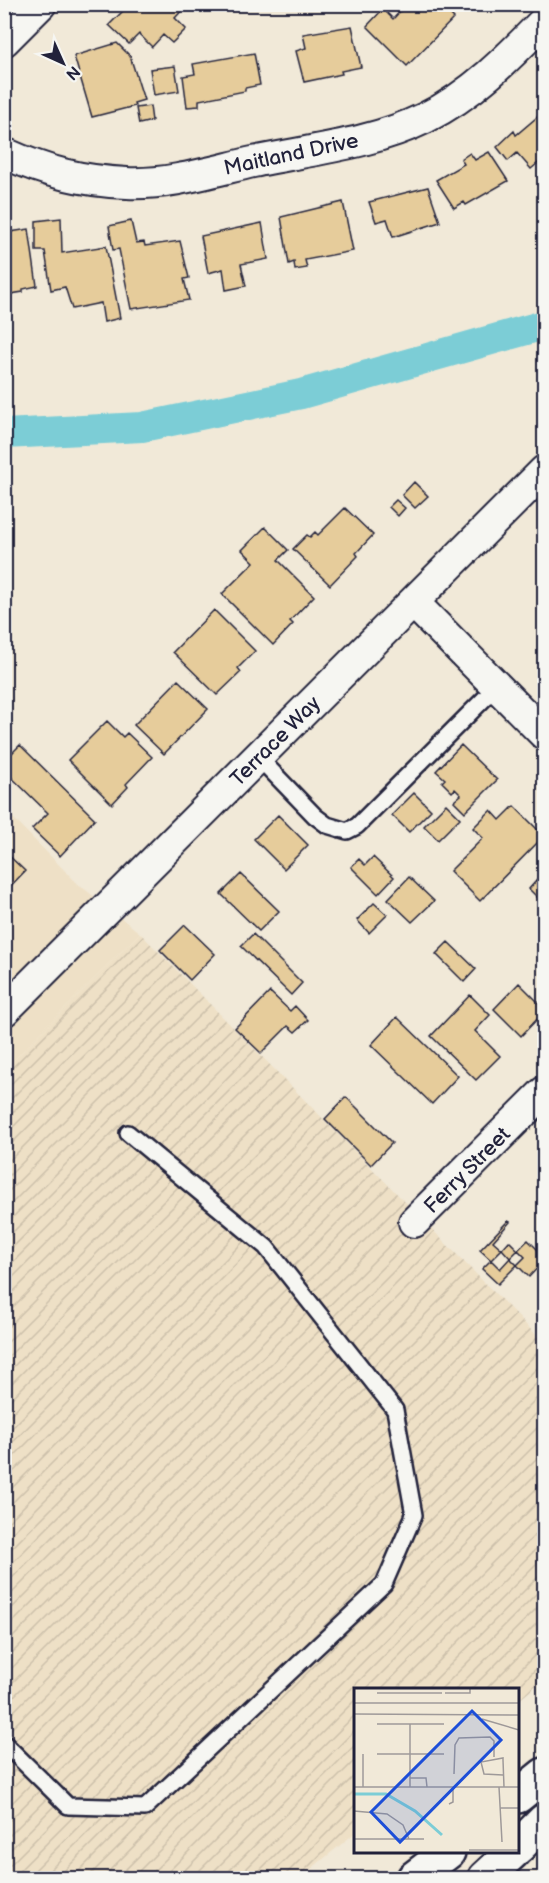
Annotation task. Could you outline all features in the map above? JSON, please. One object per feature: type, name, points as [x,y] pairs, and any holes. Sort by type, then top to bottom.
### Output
[{"type":"highway","points":[[519,1795],[544,1775]]},
{"type":"highway","points":[[519,1846],[544,1821]]},
{"type":"highway","points":[[414,1878],[445,1853]]},
{"type":"highway","points":[[485,1878],[511,1853]]},
{"type":"street","points":[[4,41],[41,4]]},
{"type":"street","name":"Maitland Drive","points":[[4,153],[39,168],[84,180],[130,183],[171,179],[383,135],[425,118],[464,95],[503,63],[544,21]]},
{"type":"street","name":"Terrace Way","points":[[9,997],[258,758],[544,471]]},
{"type":"street","points":[[413,602],[544,734]]},
{"type":"street","name":"Ferry Street","points":[[414,1222],[544,1092]]},
{"type":"lane","points":[[258,758],[315,816],[327,825],[347,831],[357,826],[497,686]]},
{"type":"lane","points":[[4,1743],[68,1806],[145,1808],[384,1584],[414,1515],[395,1410],[266,1247],[128,1133]]},
{"type":"shaded area","points":[[5,810],[77,883],[140,933],[5,1069]]},
{"type":"shaded area","points":[[140,933],[544,1343],[544,1679],[519,1700],[519,1688],[354,1688],[354,1834],[300,1878],[5,1878],[5,1069]]},
{"type":"building","points":[[130,4],[188,4],[175,18],[186,29],[172,43],[163,35],[152,47],[139,34],[129,44],[109,25]]},
{"type":"building","points":[[407,4],[440,4],[454,18],[407,66],[367,26],[383,9],[393,19]]},
{"type":"building","points":[[352,26],[361,67],[341,71],[342,74],[304,82],[296,51],[306,48],[303,34]]},
{"type":"building","points":[[117,43],[130,56],[144,100],[134,103],[135,106],[92,117],[74,56]]},
{"type":"building","points":[[254,53],[260,85],[245,88],[245,91],[199,100],[199,106],[187,107],[183,76],[195,74],[193,64]]},
{"type":"building","points":[[175,66],[179,91],[154,95],[150,69]]},
{"type":"building","points":[[150,106],[152,121],[139,124],[136,108]]},
{"type":"building","points":[[542,113],[544,117],[544,158],[531,169],[517,153],[508,161],[497,147],[514,131],[516,135]]},
{"type":"building","points":[[489,152],[508,181],[466,205],[464,202],[454,208],[436,180],[464,164],[461,159],[470,153],[475,160]]},
{"type":"building","points":[[428,187],[440,222],[393,237],[387,219],[376,222],[369,202]]},
{"type":"building","points":[[343,202],[353,251],[305,260],[307,268],[295,270],[294,262],[289,264],[281,217]]},
{"type":"building","points":[[61,218],[62,253],[106,246],[120,318],[104,322],[101,303],[72,309],[65,287],[51,290],[45,251],[36,251],[36,221]]},
{"type":"building","points":[[131,221],[136,243],[144,242],[145,246],[180,241],[189,278],[184,279],[189,300],[131,309],[119,249],[113,250],[109,226]]},
{"type":"building","points":[[262,223],[268,259],[241,264],[246,286],[226,290],[223,269],[208,273],[201,236]]},
{"type":"building","points":[[29,229],[37,286],[23,289],[23,292],[4,295],[4,233]]},
{"type":"building","points":[[414,482],[428,496],[415,508],[402,495]]},
{"type":"building","points":[[396,500],[405,508],[398,516],[389,507]]},
{"type":"building","points":[[345,508],[373,535],[356,553],[358,556],[330,585],[293,549],[307,535],[310,537],[315,532],[318,535]]},
{"type":"building","points":[[265,527],[288,550],[278,560],[314,596],[290,621],[293,624],[273,645],[222,594],[254,562],[242,550]]},
{"type":"building","points":[[214,610],[255,651],[238,668],[241,672],[217,695],[173,652]]},
{"type":"building","points":[[178,680],[208,709],[164,754],[134,725]]},
{"type":"building","points":[[107,721],[123,737],[127,733],[152,757],[126,784],[128,787],[112,804],[68,760]]},
{"type":"building","points":[[20,745],[95,819],[60,856],[32,829],[48,813],[4,770],[4,761]]},
{"type":"building","points":[[461,745],[497,780],[465,812],[454,801],[461,795],[455,789],[452,792],[442,782],[445,779],[436,771]]},
{"type":"building","points":[[414,793],[431,810],[409,832],[392,815]]},
{"type":"building","points":[[446,804],[460,818],[438,840],[424,826]]},
{"type":"building","points":[[514,806],[544,836],[480,901],[450,871],[483,838],[473,828],[491,810],[500,820]]},
{"type":"building","points":[[278,815],[308,845],[284,869],[254,839]]},
{"type":"building","points":[[4,851],[25,871],[4,893]]},
{"type":"building","points":[[373,857],[394,877],[378,894],[351,867],[359,859],[365,865]]},
{"type":"building","points":[[544,872],[544,904],[529,889]]},
{"type":"building","points":[[241,874],[279,911],[259,931],[221,894]]},
{"type":"building","points":[[409,877],[434,901],[412,922],[388,899]]},
{"type":"building","points":[[374,903],[387,915],[369,933],[357,920]]},
{"type":"building","points":[[185,925],[215,954],[190,980],[160,950]]},
{"type":"building","points":[[253,934],[302,983],[291,995],[241,946]]},
{"type":"building","points":[[448,942],[476,969],[464,982],[436,954]]},
{"type":"building","points":[[519,983],[544,1008],[544,1012],[521,1036],[494,1009]]},
{"type":"building","points":[[270,992],[290,1011],[295,1006],[308,1020],[295,1032],[288,1026],[261,1053],[235,1028]]},
{"type":"building","points":[[470,995],[490,1015],[475,1031],[500,1056],[476,1080],[431,1036]]},
{"type":"building","points":[[397,1017],[458,1076],[432,1104],[371,1045]]},
{"type":"building","points":[[346,1097],[392,1143],[371,1165],[325,1119]]},
{"type":"building","points":[[508,1221],[510,1222],[493,1241],[502,1249],[491,1260],[480,1250]]},
{"type":"building","points":[[528,1240],[544,1256],[544,1261],[529,1277],[517,1265],[525,1257],[518,1250]]},
{"type":"building","points":[[509,1241],[518,1250],[510,1258],[502,1249]]},
{"type":"building","points":[[510,1258],[517,1265],[498,1284],[482,1269],[491,1260],[500,1269]]},
{"type":"waterway","points":[[4,434],[142,427],[301,394],[544,325]]}]
